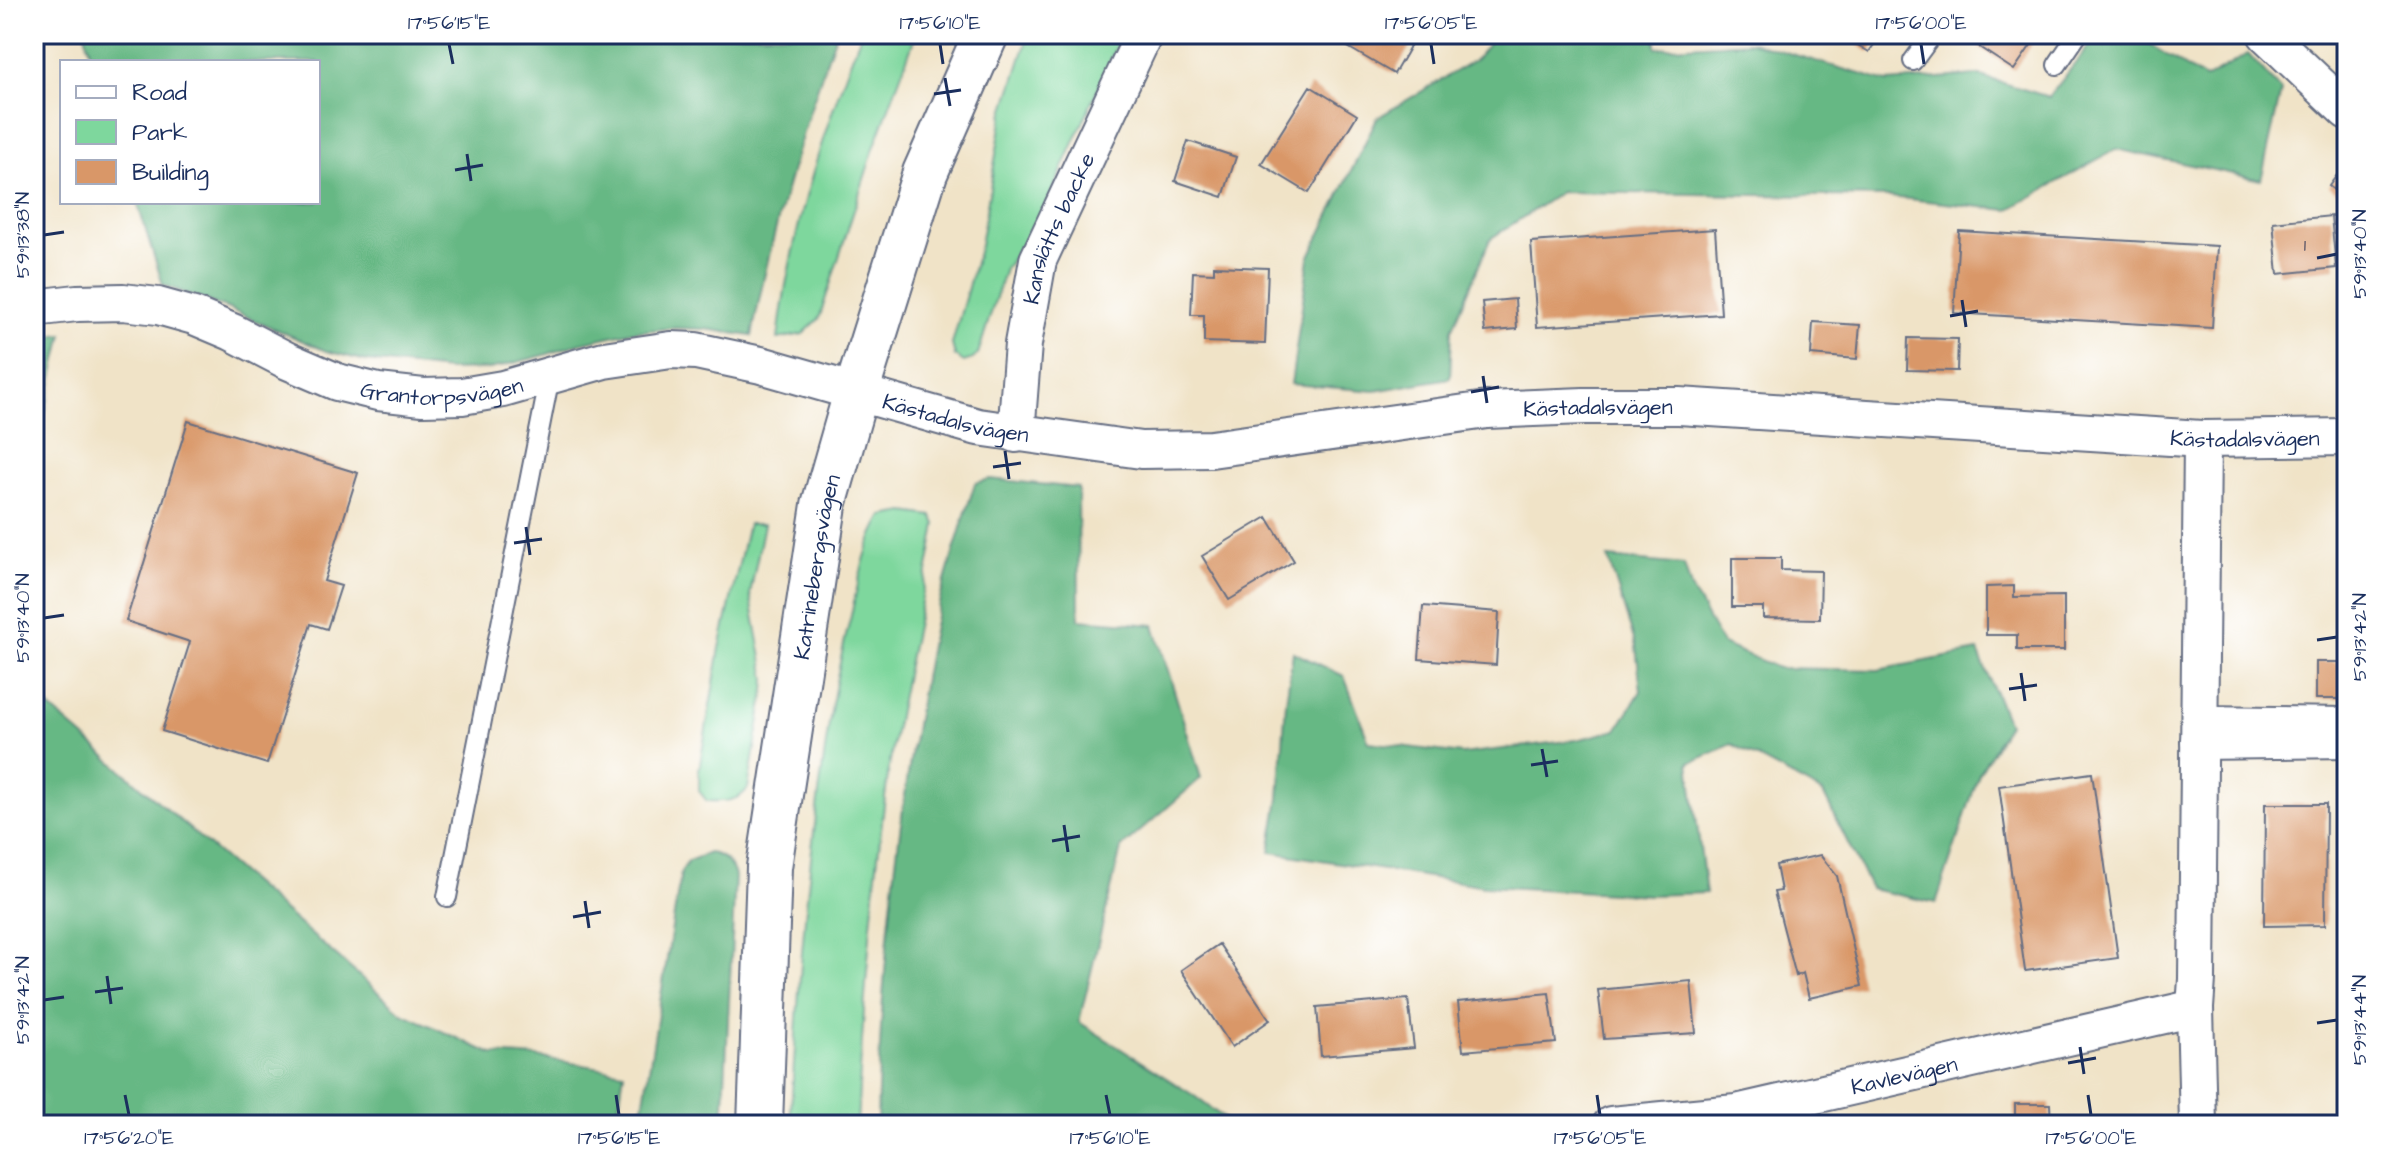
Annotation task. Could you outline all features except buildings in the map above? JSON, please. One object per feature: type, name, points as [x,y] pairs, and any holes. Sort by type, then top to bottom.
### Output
[{"type":"street","name":"Katrinebergsvägen","points":[[760,1125],[769,867],[824,505],[925,173],[986,34]]},
{"type":"street","name":"Kanslätts backe","points":[[1016,434],[1023,344],[1038,260],[1144,34]]},
{"type":"street","points":[[2266,34],[2347,111]]},
{"type":"street","name":"Grantorpsvägen","points":[[34,308],[123,302],[158,306],[194,316],[232,332],[337,382],[378,392],[423,397],[462,396],[503,389],[604,360],[671,350],[696,351],[761,365],[856,393]]},
{"type":"street","name":"Kästadalsvägen","points":[[856,393],[978,427],[1141,450],[1211,449],[1487,410],[1631,406],[1679,406],[2202,439],[2347,437]]},
{"type":"street","points":[[2198,1125],[2195,1008],[2202,439]]},
{"type":"street","points":[[2200,728],[2347,739]]},
{"type":"street","name":"Kavlevägen","points":[[1611,1125],[1736,1113],[2195,1008]]},
{"type":"lane","points":[[1913,61],[1933,34]]},
{"type":"lane","points":[[2057,65],[2078,34]]},
{"type":"lane","points":[[447,897],[550,376]]},
{"type":"lane","points":[[2200,728],[2347,717]]},
{"type":"green space","points":[[85,34],[836,34],[788,183],[752,336],[705,329],[630,332],[490,369],[448,370],[366,361],[326,351],[229,309],[163,285],[138,204],[320,204],[320,60],[92,60]]},
{"type":"green space","points":[[861,34],[916,34],[874,148],[819,319],[803,334],[778,339],[783,300],[809,184]]},
{"type":"green space","points":[[1029,34],[1122,34],[1042,215],[1005,269],[978,354],[964,362],[955,356],[952,344],[980,245],[1003,115]]},
{"type":"green space","points":[[1496,34],[1656,34],[1656,48],[1751,42],[1887,82],[1977,75],[2049,97],[2098,34],[2133,34],[2205,79],[2248,54],[2281,91],[2261,180],[2116,149],[2008,210],[1890,197],[1561,192],[1490,239],[1452,330],[1450,378],[1375,391],[1291,384],[1309,258],[1377,118],[1476,59]]},
{"type":"green space","points":[[63,334],[34,460],[34,338]]},
{"type":"green space","points":[[990,479],[1078,488],[1079,619],[1154,625],[1201,778],[1121,848],[1079,1022],[1193,1095],[1233,1125],[877,1125],[881,1023],[890,921],[901,820],[926,670],[939,604],[975,483]]},
{"type":"green space","points":[[905,512],[932,516],[936,524],[888,775],[869,950],[857,1125],[790,1125],[809,876],[836,684],[871,540],[883,516]]},
{"type":"green space","points":[[748,524],[764,524],[750,594],[766,679],[765,690],[748,788],[735,799],[707,801],[699,791],[699,770],[720,648]]},
{"type":"green space","points":[[1608,558],[1684,565],[1691,588],[1722,644],[1778,668],[1878,670],[1978,651],[2008,724],[1979,774],[1936,903],[1871,889],[1823,793],[1732,744],[1689,763],[1706,893],[1650,895],[1485,886],[1270,852],[1279,799],[1293,652],[1344,676],[1369,742],[1462,754],[1576,740],[1617,730],[1641,691],[1636,646]]},
{"type":"green space","points":[[34,694],[402,1013],[492,1054],[537,1057],[624,1072],[616,1125],[34,1125]]},
{"type":"green space","points":[[709,853],[726,860],[735,876],[723,1125],[640,1125],[681,872],[688,861]]}]
